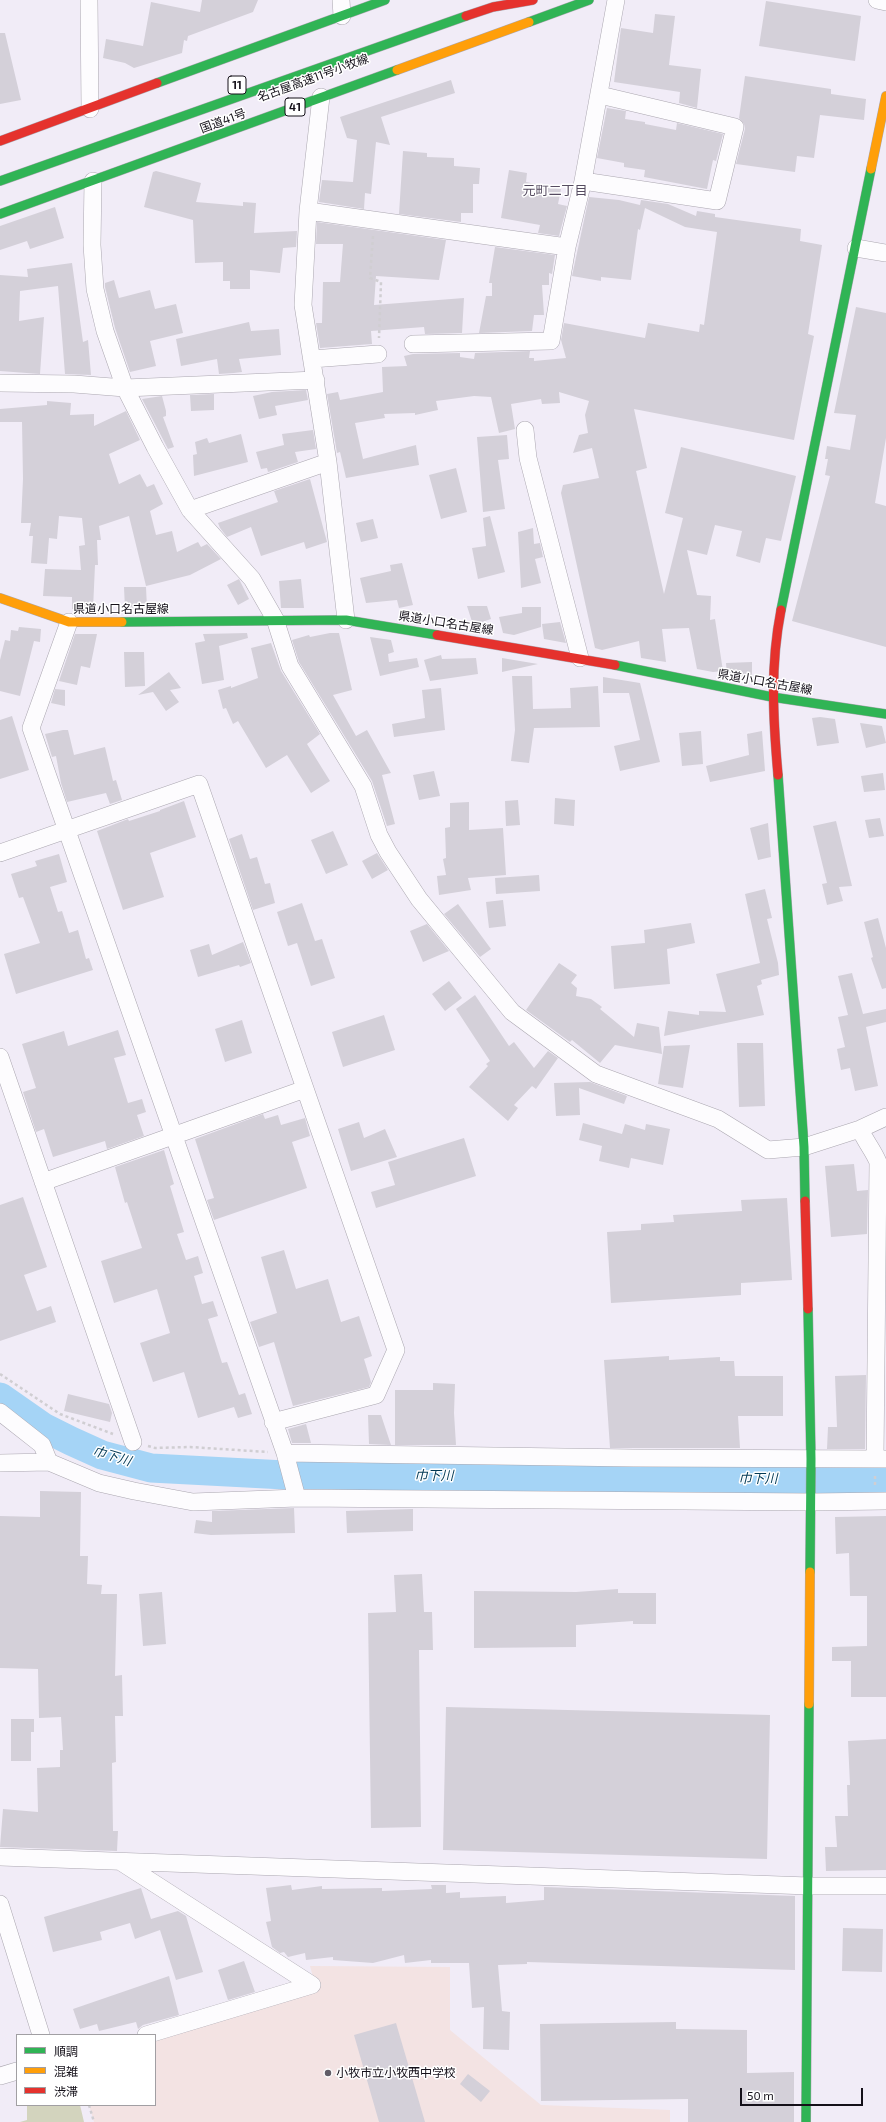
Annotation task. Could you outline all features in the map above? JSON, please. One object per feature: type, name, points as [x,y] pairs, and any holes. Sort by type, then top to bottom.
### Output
[{"type":"main road","points":[[0,141],[90,108],[342,8],[385,0]]},
{"type":"main road","points":[[0,180],[411,34],[493,7],[533,0]]},
{"type":"main road","name":"名古屋高速11号小牧線","points":[[286,100],[566,0]]},
{"type":"main road","name":"国道41号","points":[[0,214],[589,0]]},
{"type":"main road","points":[[806,2122],[812,1499],[804,1148],[772,697],[775,640],[886,96]]},
{"type":"main road","name":"県道小口名古屋線","points":[[0,598],[69,622],[275,619],[346,620],[580,658],[772,697],[886,714]]},
{"type":"street","points":[[89,0],[90,108]]},
{"type":"street","points":[[413,344],[552,341],[567,247],[583,182],[600,95],[616,0]]},
{"type":"street","points":[[877,0],[886,2]]},
{"type":"street","points":[[583,182],[717,201],[735,127],[600,95]]},
{"type":"street","points":[[321,97],[308,211],[303,305],[328,462],[346,620]]},
{"type":"street","points":[[93,181],[92,245],[95,289],[105,331],[125,388],[154,447],[190,510],[252,579],[275,619],[290,666],[363,786],[379,835],[388,852],[419,899],[512,1012],[596,1074],[718,1119],[768,1150],[804,1148],[860,1129],[886,1117]]},
{"type":"street","points":[[308,211],[567,247]]},
{"type":"street","points":[[856,248],[886,253]]},
{"type":"street","points":[[312,359],[379,348]]},
{"type":"street","points":[[0,383],[74,384],[125,388],[316,380]]},
{"type":"street","points":[[525,430],[528,458],[580,658]]},
{"type":"street","points":[[190,510],[328,462]]},
{"type":"street","points":[[69,622],[31,728],[68,829],[286,1456],[296,1495]]},
{"type":"street","points":[[0,854],[199,784],[396,1350],[376,1395],[273,1422]]},
{"type":"street","points":[[0,1057],[133,1442]]},
{"type":"street","points":[[43,1182],[173,1134],[305,1089]]},
{"type":"street","points":[[286,1456],[634,1458],[879,1463],[878,1162],[874,1151],[867,1144],[860,1129]]},
{"type":"street","points":[[0,1412],[42,1445],[49,1462]]},
{"type":"street","points":[[0,1463],[49,1462],[99,1483],[193,1502],[296,1495],[812,1499],[886,1501]]},
{"type":"street","points":[[0,1857],[809,1886],[886,1886]]},
{"type":"street","points":[[121,1862],[312,1985],[149,2034]]},
{"type":"street","points":[[0,1904],[41,2034]]},
{"type":"street","points":[[0,2076],[16,2071]]},
{"type":"path","points":[[374,219],[370,278],[381,282],[379,348]]},
{"type":"path","points":[[0,1374],[60,1414],[133,1442],[155,1448],[190,1447],[286,1456]]},
{"type":"path","points":[[875,1487],[879,1463]]},
{"type":"path","points":[[89,2106],[94,2122]]},
{"type":"shaded area","name":"小牧市立小牧西中学校","points":[[310,1966],[450,1967],[450,2030],[541,2105],[670,2110],[670,2122],[94,2122],[89,2106],[156,2106],[156,2041],[317,1992]]},
{"type":"green space","points":[[27,2106],[80,2106],[84,2122],[20,2122],[27,2120]]},
{"type":"building","points":[[202,0],[258,0],[253,12],[188,36],[187,41],[184,40],[182,53],[134,68],[125,63],[103,58],[106,39],[143,46],[151,2],[200,12]]},
{"type":"building","points":[[766,1],[861,16],[855,61],[759,46]]},
{"type":"building","points":[[655,14],[675,16],[669,65],[701,69],[697,108],[679,103],[680,92],[614,82],[621,28],[653,33]]},
{"type":"building","points":[[0,33],[5,33],[21,100],[0,104]]},
{"type":"building","points":[[745,76],[831,89],[831,94],[866,99],[864,120],[820,115],[814,158],[797,156],[795,172],[736,164],[745,129],[744,124],[739,118]]},
{"type":"building","points":[[451,80],[455,93],[381,117],[390,145],[376,142],[371,194],[365,193],[364,209],[319,202],[322,180],[353,182],[357,140],[347,138],[340,117]]},
{"type":"building","points":[[607,108],[626,111],[625,119],[645,122],[645,124],[676,130],[677,123],[723,134],[716,161],[713,160],[707,189],[644,177],[645,170],[624,167],[624,163],[597,158]]},
{"type":"building","points":[[403,151],[427,153],[427,157],[454,158],[454,166],[480,168],[479,184],[473,184],[473,213],[461,213],[461,222],[399,214]]},
{"type":"building","points":[[509,170],[527,173],[526,182],[561,189],[558,204],[567,206],[559,236],[538,233],[540,225],[501,218]]},
{"type":"building","points":[[156,171],[201,183],[196,202],[243,206],[243,202],[256,203],[254,233],[297,231],[296,247],[283,248],[280,273],[250,270],[250,289],[230,289],[230,281],[223,281],[223,262],[195,263],[193,220],[144,207],[153,172]]},
{"type":"building","points":[[589,197],[619,200],[640,205],[641,200],[668,204],[696,216],[697,211],[715,214],[715,217],[801,229],[800,241],[822,245],[808,334],[814,336],[794,440],[634,409],[647,468],[636,471],[664,594],[683,518],[665,513],[681,447],[796,476],[781,541],[766,538],[760,563],[736,556],[742,531],[715,525],[707,555],[687,550],[697,595],[711,596],[710,620],[715,619],[723,671],[713,672],[697,669],[689,628],[662,629],[666,662],[641,658],[639,641],[602,650],[595,648],[561,493],[563,485],[599,478],[592,448],[573,453],[579,435],[588,433],[585,415],[589,401],[559,392],[560,403],[542,404],[541,399],[511,404],[515,429],[499,433],[491,397],[474,396],[436,401],[438,410],[415,415],[415,413],[384,414],[385,418],[355,423],[363,459],[416,445],[419,465],[346,478],[340,452],[337,453],[327,394],[338,392],[340,400],[383,392],[382,367],[407,366],[404,356],[413,354],[460,353],[460,357],[474,359],[475,353],[530,351],[529,358],[534,358],[534,361],[566,358],[561,340],[564,323],[645,338],[648,323],[699,332],[700,324],[704,325],[717,232],[685,227],[645,208],[640,230],[638,229],[631,280],[601,277],[601,281],[572,276]]},
{"type":"building","points":[[55,207],[64,238],[30,249],[27,241],[0,250],[0,226]]},
{"type":"building","points":[[317,222],[446,240],[439,280],[376,276],[374,305],[464,298],[462,333],[425,334],[424,327],[371,331],[372,344],[320,348],[316,323],[322,323],[323,282],[340,282],[343,244],[316,244]]},
{"type":"building","points":[[495,247],[555,255],[552,274],[549,273],[549,285],[542,285],[544,315],[534,315],[532,331],[479,333],[486,296],[492,296],[492,283],[489,283]]},
{"type":"building","points":[[72,263],[83,342],[88,340],[91,375],[65,374],[58,286],[20,291],[19,321],[44,317],[40,374],[0,371],[0,275],[28,277],[27,269]]},
{"type":"building","points":[[114,280],[119,298],[150,290],[155,309],[176,304],[183,333],[150,341],[156,366],[130,372],[115,328],[105,287],[105,283]]},
{"type":"building","points":[[856,307],[886,313],[886,438],[875,503],[886,506],[886,647],[792,621],[830,476],[825,475],[828,459],[825,459],[827,446],[850,450],[856,415],[834,413]]},
{"type":"building","points":[[249,322],[251,331],[279,329],[281,355],[239,359],[242,372],[234,373],[219,374],[217,359],[181,366],[176,339]]},
{"type":"building","points":[[306,390],[308,400],[275,406],[277,415],[259,419],[253,396],[272,392]]},
{"type":"building","points":[[214,394],[214,410],[191,411],[190,395]]},
{"type":"building","points":[[162,396],[166,411],[166,416],[163,417],[174,447],[168,449],[142,399]]},
{"type":"building","points":[[47,401],[71,403],[70,415],[94,414],[94,426],[126,411],[140,440],[109,454],[119,484],[140,474],[147,487],[154,484],[163,504],[150,511],[156,535],[172,531],[177,552],[198,542],[201,547],[207,544],[221,559],[190,575],[146,586],[129,516],[99,526],[101,540],[97,540],[98,565],[95,565],[93,609],[72,609],[72,597],[43,596],[45,569],[81,570],[79,546],[85,545],[82,518],[59,516],[57,539],[49,538],[47,564],[31,563],[33,536],[29,536],[31,523],[21,523],[23,479],[22,422],[0,422],[0,409],[47,405]]},
{"type":"building","points":[[313,430],[316,449],[295,452],[298,462],[268,472],[267,468],[261,469],[256,452],[284,445],[282,434]]},
{"type":"building","points":[[241,434],[248,462],[194,476],[193,455],[197,454],[195,442],[207,438],[209,443]]},
{"type":"building","points":[[507,435],[509,459],[498,460],[505,509],[483,512],[477,437]]},
{"type":"building","points":[[456,468],[467,512],[441,519],[429,475]]},
{"type":"building","points":[[310,479],[327,542],[306,549],[304,542],[261,556],[251,527],[227,537],[220,528],[218,523],[278,502],[274,491]]},
{"type":"building","points":[[490,516],[505,572],[478,579],[472,548],[486,546],[483,518]]},
{"type":"building","points":[[373,519],[378,538],[361,542],[356,523]]},
{"type":"building","points":[[533,528],[534,544],[540,543],[543,557],[535,559],[541,583],[521,588],[518,532]]},
{"type":"building","points":[[402,563],[413,605],[399,608],[397,600],[366,603],[360,578],[391,571],[390,565]]},
{"type":"building","points":[[239,579],[249,599],[238,605],[227,585]]},
{"type":"building","points":[[301,579],[304,608],[281,608],[279,581]]},
{"type":"building","points":[[124,587],[146,587],[147,608],[125,609]]},
{"type":"building","points":[[467,606],[487,606],[491,619],[473,625]]},
{"type":"building","points":[[522,607],[541,607],[541,627],[514,635],[503,633],[499,617],[522,613]]},
{"type":"building","points":[[560,622],[566,643],[544,639],[542,624]]},
{"type":"building","points":[[19,627],[41,629],[40,642],[34,641],[20,696],[0,691],[0,660],[5,640],[10,641],[11,630],[18,631]]},
{"type":"building","points":[[247,633],[248,638],[219,646],[224,680],[202,684],[195,643],[205,641],[203,634]]},
{"type":"building","points":[[330,633],[339,633],[352,690],[333,695],[356,736],[367,730],[391,773],[382,775],[395,824],[387,826],[372,781],[299,662],[292,640],[309,635],[310,637]]},
{"type":"building","points":[[75,634],[97,634],[90,668],[81,666],[77,685],[59,681]]},
{"type":"building","points":[[370,637],[391,640],[394,652],[388,654],[389,662],[417,658],[419,667],[380,676]]},
{"type":"building","points":[[271,643],[281,671],[320,734],[307,744],[330,781],[311,793],[287,755],[266,768],[238,721],[233,724],[226,708],[223,709],[218,690],[231,686],[231,688],[258,678],[251,648]]},
{"type":"building","points":[[124,652],[144,652],[145,686],[125,687]]},
{"type":"building","points":[[441,655],[442,659],[476,658],[478,674],[430,681],[424,660]]},
{"type":"building","points":[[502,658],[538,664],[502,672]]},
{"type":"building","points":[[752,662],[752,679],[727,675],[726,663]]},
{"type":"building","points":[[169,672],[181,688],[170,690],[179,702],[166,711],[153,692],[138,695]]},
{"type":"building","points":[[512,676],[532,676],[533,709],[571,708],[570,688],[598,686],[600,727],[534,728],[529,763],[511,761],[515,730]]},
{"type":"building","points":[[603,677],[640,683],[660,762],[620,771],[614,746],[640,740],[629,693],[603,693]]},
{"type":"building","points":[[441,688],[445,730],[394,737],[392,724],[425,718],[422,690]]},
{"type":"building","points":[[55,689],[65,690],[65,706],[51,703]]},
{"type":"building","points":[[12,716],[29,770],[0,779],[0,720]]},
{"type":"building","points":[[820,717],[835,719],[839,743],[817,746],[812,718]]},
{"type":"building","points":[[860,723],[882,726],[886,743],[866,748]]},
{"type":"building","points":[[68,730],[74,755],[105,747],[113,781],[116,780],[122,800],[110,804],[106,793],[67,802],[61,783],[56,756],[52,757],[45,734]]},
{"type":"building","points":[[701,731],[703,764],[682,766],[679,733]]},
{"type":"building","points":[[762,731],[765,771],[710,782],[706,766],[749,755],[747,734]]},
{"type":"building","points":[[434,771],[440,796],[419,800],[413,775]]},
{"type":"building","points":[[883,773],[885,790],[864,792],[861,776]]},
{"type":"building","points":[[555,798],[575,800],[574,826],[554,824]]},
{"type":"building","points":[[518,800],[520,825],[506,826],[505,801]]},
{"type":"building","points":[[184,801],[196,837],[150,853],[164,897],[123,910],[97,831],[128,819],[129,821],[160,811]]},
{"type":"building","points":[[469,802],[469,830],[503,828],[506,875],[468,878],[471,890],[439,895],[437,876],[446,875],[443,859],[446,858],[445,828],[450,827],[450,803]]},
{"type":"building","points":[[880,818],[884,836],[869,838],[865,820]]},
{"type":"building","points":[[836,821],[852,886],[839,887],[843,901],[827,905],[822,884],[827,883],[813,826]]},
{"type":"building","points":[[768,823],[771,857],[758,860],[750,828]]},
{"type":"building","points":[[333,831],[348,865],[326,874],[311,840]]},
{"type":"building","points":[[242,834],[250,859],[257,857],[265,884],[270,883],[275,903],[253,910],[229,839]]},
{"type":"building","points":[[377,853],[388,870],[372,879],[362,861]]},
{"type":"building","points":[[59,854],[67,882],[50,887],[58,912],[62,911],[69,933],[78,930],[86,959],[89,958],[93,970],[16,994],[4,954],[40,943],[23,897],[19,898],[11,874],[37,866],[35,861]]},
{"type":"building","points":[[539,875],[540,891],[496,894],[495,878]]},
{"type":"building","points":[[765,889],[772,918],[767,919],[778,963],[779,975],[761,980],[762,984],[757,986],[764,1015],[664,1036],[668,1011],[699,1015],[699,1011],[726,1012],[716,974],[760,963],[745,894]]},
{"type":"building","points":[[503,900],[506,926],[489,928],[486,902]]},
{"type":"building","points":[[302,903],[315,941],[322,939],[335,978],[311,986],[297,943],[288,946],[277,912]]},
{"type":"building","points":[[458,904],[491,949],[480,957],[444,914]]},
{"type":"building","points":[[878,918],[886,948],[886,988],[882,989],[871,958],[873,957],[864,922]]},
{"type":"building","points":[[691,923],[695,943],[667,949],[670,984],[614,989],[611,946],[645,943],[644,930]]},
{"type":"building","points":[[427,924],[449,951],[423,962],[410,931]]},
{"type":"building","points":[[243,942],[251,963],[198,977],[190,950],[209,944],[212,955]]},
{"type":"building","points":[[559,963],[577,975],[571,983],[577,988],[576,996],[591,999],[602,1007],[600,1009],[634,1037],[637,1023],[659,1027],[662,1054],[615,1045],[600,1063],[572,1040],[570,1042],[526,1010]]},
{"type":"building","points":[[852,973],[863,1014],[886,1009],[886,1022],[866,1027],[878,1086],[855,1091],[850,1068],[841,1070],[837,1049],[845,1047],[838,1017],[848,1015],[838,976]]},
{"type":"building","points":[[449,981],[462,998],[445,1011],[432,994]]},
{"type":"building","points":[[475,995],[509,1046],[514,1042],[534,1068],[548,1051],[558,1058],[536,1089],[532,1086],[514,1105],[518,1108],[508,1121],[469,1087],[488,1066],[486,1064],[490,1061],[456,1009]]},
{"type":"building","points":[[384,1015],[395,1050],[343,1067],[332,1032]]},
{"type":"building","points":[[242,1020],[252,1053],[225,1062],[215,1029]]},
{"type":"building","points":[[118,1030],[126,1055],[114,1058],[128,1103],[142,1099],[146,1112],[137,1115],[144,1136],[107,1149],[105,1141],[53,1157],[44,1129],[36,1132],[23,1092],[36,1088],[22,1044],[64,1031],[68,1046]]},
{"type":"building","points":[[737,1043],[763,1043],[765,1106],[739,1107]]},
{"type":"building","points":[[690,1045],[683,1088],[658,1084],[664,1046]]},
{"type":"building","points":[[590,1082],[627,1096],[624,1104],[579,1088],[580,1115],[556,1116],[554,1083]]},
{"type":"building","points":[[263,1114],[265,1119],[278,1115],[281,1125],[305,1118],[310,1136],[292,1142],[307,1188],[214,1220],[207,1200],[214,1198],[195,1139]]},
{"type":"building","points":[[359,1122],[364,1138],[385,1129],[397,1157],[351,1171],[338,1129]]},
{"type":"building","points":[[583,1123],[622,1134],[625,1124],[645,1130],[646,1124],[670,1129],[663,1165],[631,1158],[629,1168],[599,1161],[602,1146],[579,1140]]},
{"type":"building","points":[[464,1138],[476,1176],[376,1208],[371,1192],[395,1185],[388,1162]]},
{"type":"building","points":[[164,1150],[174,1184],[170,1186],[184,1232],[177,1234],[186,1260],[198,1256],[203,1273],[194,1276],[202,1304],[213,1301],[218,1316],[208,1319],[222,1363],[227,1362],[239,1395],[245,1393],[252,1414],[238,1418],[234,1407],[198,1418],[184,1372],[153,1382],[140,1343],[170,1333],[157,1289],[114,1303],[101,1261],[142,1248],[127,1202],[125,1203],[115,1167]]},
{"type":"building","points":[[854,1164],[857,1191],[868,1190],[867,1234],[831,1237],[825,1166]]},
{"type":"building","points":[[23,1197],[47,1267],[24,1275],[37,1311],[51,1306],[56,1322],[0,1341],[0,1205]]},
{"type":"building","points":[[787,1198],[792,1280],[741,1283],[741,1295],[611,1303],[607,1232],[641,1230],[641,1224],[674,1222],[673,1215],[742,1211],[741,1200]]},
{"type":"building","points":[[284,1250],[296,1289],[328,1279],[341,1322],[359,1316],[372,1356],[364,1359],[371,1382],[369,1387],[293,1406],[274,1342],[259,1347],[250,1322],[277,1313],[261,1257]]},
{"type":"building","points":[[669,1356],[669,1360],[720,1357],[720,1361],[734,1361],[735,1376],[783,1376],[783,1416],[738,1416],[740,1448],[610,1448],[604,1360]]},
{"type":"building","points":[[866,1375],[865,1449],[827,1449],[828,1427],[837,1427],[835,1376]]},
{"type":"building","points":[[433,1383],[455,1384],[454,1413],[456,1445],[395,1445],[395,1390],[433,1390]]},
{"type":"building","points":[[68,1394],[109,1404],[112,1413],[110,1422],[64,1411]]},
{"type":"building","points":[[368,1415],[381,1415],[391,1445],[369,1444]]},
{"type":"building","points":[[306,1424],[311,1443],[292,1443],[288,1429]]},
{"type":"building","points":[[40,1491],[81,1492],[80,1556],[88,1556],[87,1584],[102,1585],[101,1594],[117,1594],[115,1676],[122,1675],[123,1716],[115,1716],[116,1762],[112,1763],[113,1831],[118,1831],[117,1851],[0,1847],[3,1809],[38,1812],[37,1768],[60,1767],[60,1750],[63,1750],[61,1717],[39,1718],[38,1669],[0,1668],[0,1516],[40,1517]]},
{"type":"building","points":[[294,1508],[295,1533],[211,1535],[194,1533],[196,1520],[212,1522],[212,1511]]},
{"type":"building","points":[[413,1509],[413,1531],[347,1533],[346,1511]]},
{"type":"building","points":[[886,1516],[886,1697],[851,1697],[851,1661],[832,1661],[832,1647],[867,1646],[867,1596],[850,1596],[849,1553],[836,1554],[835,1517]]},
{"type":"building","points":[[422,1574],[424,1612],[432,1612],[433,1650],[419,1650],[421,1827],[371,1828],[368,1613],[396,1612],[394,1575]]},
{"type":"building","points":[[618,1589],[618,1593],[656,1593],[656,1624],[633,1624],[633,1621],[576,1625],[576,1647],[474,1648],[474,1591],[576,1592]]},
{"type":"building","points":[[162,1592],[166,1644],[143,1646],[139,1594]]},
{"type":"building","points":[[446,1707],[770,1715],[767,1859],[443,1850]]},
{"type":"building","points":[[11,1719],[34,1719],[34,1732],[31,1732],[31,1761],[11,1761]]},
{"type":"building","points":[[886,1739],[886,1870],[826,1871],[825,1847],[837,1847],[835,1816],[848,1816],[847,1785],[850,1785],[848,1741]]},
{"type":"building","points":[[291,1885],[292,1890],[322,1886],[322,1889],[382,1888],[382,1891],[432,1889],[431,1885],[446,1885],[446,1893],[460,1892],[460,1898],[506,1896],[506,1903],[544,1900],[544,1887],[795,1896],[795,1970],[527,1962],[527,1964],[498,1965],[502,2011],[510,2012],[509,2050],[483,2049],[484,2007],[472,2008],[469,1963],[431,1963],[431,1960],[405,1963],[404,1955],[373,1963],[333,1960],[333,1957],[306,1960],[305,1953],[288,1957],[284,1952],[280,1953],[272,1947],[266,1922],[271,1921],[266,1888]]},
{"type":"building","points":[[141,1888],[151,1919],[178,1911],[186,1916],[203,1972],[176,1980],[160,1930],[135,1939],[130,1923],[100,1932],[102,1940],[53,1952],[44,1917]]},
{"type":"building","points":[[843,1928],[883,1929],[882,1972],[842,1971]]},
{"type":"building","points":[[244,1961],[255,1992],[228,2000],[218,1970]]},
{"type":"building","points":[[169,1976],[179,2015],[143,2025],[138,2029],[136,2022],[99,2031],[97,2024],[80,2029],[73,2009]]},
{"type":"building","points":[[676,2022],[676,2029],[747,2030],[747,2073],[794,2072],[794,2122],[688,2122],[688,2099],[541,2101],[540,2024]]},
{"type":"building","points":[[396,2023],[425,2122],[379,2122],[354,2035]]},
{"type":"building","points":[[468,2074],[490,2091],[481,2102],[460,2084]]},
{"type":"waterway","name":"巾下川","points":[[0,1397],[43,1427],[71,1441],[102,1455],[151,1468],[285,1475],[886,1480]]},
{"type":"traffic: fast","points":[[157,83],[385,0]]},
{"type":"traffic: fast","points":[[529,22],[589,0]]},
{"type":"traffic: fast","points":[[0,181],[466,16]]},
{"type":"traffic: fast","points":[[0,214],[397,70]]},
{"type":"traffic: fast","points":[[781,610],[871,169]]},
{"type":"traffic: fast","points":[[122,622],[346,620],[437,635]]},
{"type":"traffic: fast","points":[[615,665],[772,697],[886,714]]},
{"type":"traffic: fast","points":[[778,775],[804,1147],[805,1201]]},
{"type":"traffic: fast","points":[[808,1309],[811,1459],[810,1572]]},
{"type":"traffic: fast","points":[[806,2122],[809,1704]]},
{"type":"traffic: slow","points":[[397,70],[529,22]]},
{"type":"traffic: slow","points":[[871,169],[886,96]]},
{"type":"traffic: slow","points":[[0,598],[69,622],[122,622]]},
{"type":"traffic: slow","points":[[809,1704],[810,1572]]},
{"type":"traffic: jam","points":[[466,16],[493,7],[533,0]]},
{"type":"traffic: jam","points":[[0,141],[157,83]]},
{"type":"traffic: jam","points":[[778,775],[774,713],[774,672],[775,651],[781,610]]},
{"type":"traffic: jam","points":[[437,635],[615,665]]},
{"type":"traffic: jam","points":[[805,1201],[808,1309]]},
{"type":"place","name":"小牧市立小牧西中学校","points":[[328,2073]]},
{"type":"district","name":"元町二丁目","points":[[555,191]]}]
